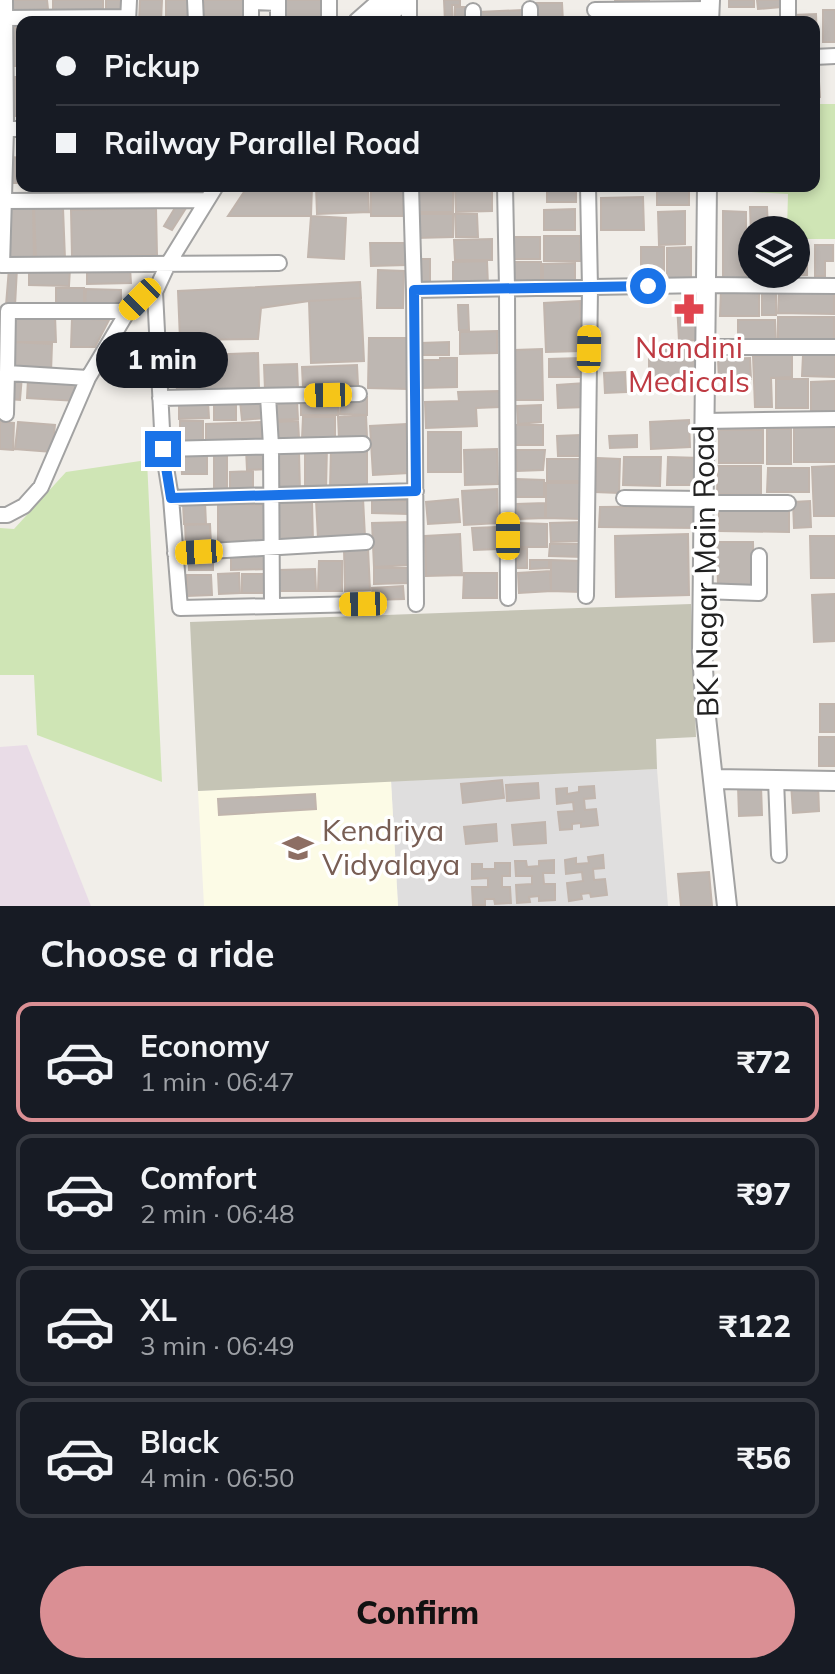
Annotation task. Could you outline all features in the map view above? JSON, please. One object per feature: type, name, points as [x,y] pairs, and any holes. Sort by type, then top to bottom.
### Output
[{"type":"street","points":[[5,0],[2,265],[279,263]]},
{"type":"street","points":[[365,16],[383,0]]},
{"type":"street","points":[[385,16],[408,0]]},
{"type":"street","points":[[251,1],[278,1]]},
{"type":"street","points":[[595,10],[710,10]]},
{"type":"street","points":[[5,18],[16,18]]},
{"type":"street","points":[[6,75],[16,75]]},
{"type":"street","points":[[212,192],[168,264],[155,292],[163,449],[171,498],[180,608],[363,604]]},
{"type":"street","points":[[411,192],[416,604]]},
{"type":"street","points":[[505,192],[508,598]]},
{"type":"street","points":[[586,596],[588,192]]},
{"type":"street","name":"BK Nagar Main Road","points":[[707,192],[702,652],[727,906]]},
{"type":"street","points":[[3,201],[207,200]]},
{"type":"street","points":[[414,290],[835,286]]},
{"type":"street","points":[[0,515],[7,515],[24,506],[41,487],[88,378],[128,311],[140,299],[155,292]]},
{"type":"street","points":[[6,414],[8,311],[128,311]]},
{"type":"street","points":[[705,347],[835,347]]},
{"type":"street","points":[[7,373],[88,378]]},
{"type":"street","points":[[160,398],[359,394]]},
{"type":"street","points":[[268,396],[272,605]]},
{"type":"street","points":[[704,421],[835,419]]},
{"type":"street","points":[[163,449],[363,444]]},
{"type":"street","points":[[171,498],[416,491]]},
{"type":"street","points":[[624,498],[788,503]]},
{"type":"street","points":[[175,553],[366,542]]},
{"type":"street","points":[[702,591],[759,593],[759,556]]},
{"type":"street","points":[[713,779],[835,781]]},
{"type":"street","points":[[776,780],[779,855]]},
{"type":"shaded area","points":[[691,604],[696,737],[656,739],[657,769],[198,791],[190,622]]},
{"type":"shaded area","points":[[27,745],[91,906],[0,906],[0,747]]},
{"type":"shaded area","points":[[657,769],[668,906],[398,906],[391,781]]},
{"type":"shaded area","name":"Kendriya Vidyalaya","points":[[391,781],[398,906],[204,906],[198,791]]},
{"type":"green space","points":[[820,104],[835,104],[835,239],[810,239],[810,216],[787,216],[788,194],[752,192],[820,192]]},
{"type":"green space","points":[[147,460],[162,782],[37,735],[34,675],[0,675],[0,528],[14,529],[66,472]]},
{"type":"building","points":[[9,0],[47,0],[48,9],[10,12]]},
{"type":"building","points":[[53,0],[103,0],[103,16],[53,15]]},
{"type":"building","points":[[106,0],[125,0],[125,16],[106,16]]},
{"type":"building","points":[[140,0],[162,0],[161,16],[139,16]]},
{"type":"building","points":[[166,0],[188,0],[188,16],[166,16]]},
{"type":"building","points":[[204,0],[245,0],[244,16],[203,16]]},
{"type":"building","points":[[284,0],[325,0],[324,16],[283,16]]},
{"type":"building","points":[[444,0],[460,0],[460,5],[452,5],[453,16],[445,16]]},
{"type":"building","points":[[615,0],[649,0],[649,8],[616,8]]},
{"type":"building","points":[[729,0],[754,0],[754,7],[729,7]]},
{"type":"building","points":[[757,0],[780,0],[781,7],[758,9]]},
{"type":"building","points":[[535,3],[562,3],[563,16],[535,16]]},
{"type":"building","points":[[455,7],[466,7],[467,16],[455,16]]},
{"type":"building","points":[[522,10],[523,16],[479,16],[479,12]]},
{"type":"building","points":[[823,10],[835,10],[835,42],[823,42]]},
{"type":"building","points":[[680,14],[702,14],[702,16]]},
{"type":"building","points":[[13,28],[16,28],[16,66],[13,66]]},
{"type":"building","points":[[15,77],[16,77],[16,116]]},
{"type":"building","points":[[11,157],[16,157],[16,183],[10,183]]},
{"type":"building","points":[[244,192],[312,192],[311,216],[228,216]]},
{"type":"building","points":[[316,192],[368,192],[369,212],[317,214]]},
{"type":"building","points":[[371,192],[403,192],[403,216],[371,216]]},
{"type":"building","points":[[416,192],[453,192],[453,212],[417,212]]},
{"type":"building","points":[[455,192],[492,192],[492,211],[456,212]]},
{"type":"building","points":[[547,192],[576,192],[576,202],[547,202]]},
{"type":"building","points":[[657,192],[689,192],[689,205],[657,205]]},
{"type":"building","points":[[643,197],[644,230],[601,230],[601,198]]},
{"type":"building","points":[[178,203],[186,208],[172,230],[164,226]]},
{"type":"building","points":[[33,205],[34,260],[8,261],[6,206]]},
{"type":"building","points":[[750,207],[767,207],[767,216],[750,216]]},
{"type":"building","points":[[63,208],[65,259],[36,260],[34,209]]},
{"type":"building","points":[[156,208],[157,255],[72,257],[71,210]]},
{"type":"building","points":[[575,209],[575,230],[544,230],[544,210]]},
{"type":"building","points":[[685,211],[685,244],[659,245],[658,212]]},
{"type":"building","points":[[723,211],[746,212],[746,216],[738,216],[738,279],[723,279]]},
{"type":"building","points":[[416,214],[453,214],[453,237],[416,238]]},
{"type":"building","points":[[455,214],[477,214],[478,237],[456,237]]},
{"type":"building","points":[[311,216],[346,218],[344,259],[308,257]]},
{"type":"building","points":[[544,236],[580,236],[581,261],[544,261]]},
{"type":"building","points":[[510,237],[540,237],[540,259],[511,259]]},
{"type":"building","points":[[492,239],[492,260],[455,260],[454,240]]},
{"type":"building","points":[[370,243],[406,243],[407,265],[371,266]]},
{"type":"building","points":[[815,245],[833,245],[833,261],[825,261],[825,276],[815,276]]},
{"type":"building","points":[[641,247],[664,247],[664,278],[641,279]]},
{"type":"building","points":[[691,247],[691,281],[667,282],[667,248]]},
{"type":"building","points":[[420,259],[430,259],[430,286],[420,286]]},
{"type":"building","points":[[487,261],[488,285],[453,285],[453,262]]},
{"type":"building","points":[[510,262],[541,262],[541,283],[511,283]]},
{"type":"building","points":[[575,263],[575,280],[543,280],[543,264]]},
{"type":"building","points":[[9,268],[17,268],[15,306],[6,305]]},
{"type":"building","points":[[29,268],[70,268],[69,286],[29,285]]},
{"type":"building","points":[[87,268],[130,268],[131,283],[87,284]]},
{"type":"building","points":[[378,270],[404,271],[403,308],[377,308]]},
{"type":"building","points":[[360,282],[361,298],[261,308],[258,339],[180,340],[178,291]]},
{"type":"building","points":[[56,288],[84,288],[84,307],[56,307]]},
{"type":"building","points":[[86,289],[121,290],[121,307],[85,307]]},
{"type":"building","points":[[721,289],[759,290],[759,316],[720,316]]},
{"type":"building","points":[[762,291],[776,291],[776,315],[762,315]]},
{"type":"building","points":[[779,291],[834,292],[834,314],[778,313]]},
{"type":"building","points":[[361,298],[364,361],[311,363],[309,301]]},
{"type":"building","points":[[580,301],[582,351],[546,352],[544,303]]},
{"type":"building","points":[[698,302],[700,340],[679,341],[677,303]]},
{"type":"building","points":[[458,305],[468,305],[469,330],[459,330]]},
{"type":"building","points":[[14,315],[55,315],[56,342],[14,342]]},
{"type":"building","points":[[778,317],[834,317],[834,343],[778,342]]},
{"type":"building","points":[[72,318],[109,320],[95,347],[71,347]]},
{"type":"building","points":[[738,320],[775,320],[776,341],[738,342]]},
{"type":"building","points":[[497,331],[497,353],[460,354],[460,332]]},
{"type":"building","points":[[369,338],[409,338],[408,389],[368,388]]},
{"type":"building","points":[[14,342],[52,344],[51,373],[13,371]]},
{"type":"building","points":[[449,342],[449,355],[422,355],[421,343]]},
{"type":"building","points":[[649,347],[695,348],[695,377],[649,376]]},
{"type":"building","points":[[542,349],[543,400],[516,400],[515,350]]},
{"type":"building","points":[[258,353],[259,388],[177,391],[175,356]]},
{"type":"building","points":[[792,354],[792,377],[771,378],[772,407],[755,407],[753,356]]},
{"type":"building","points":[[803,355],[835,355],[835,377],[802,376]]},
{"type":"building","points":[[457,358],[457,387],[421,388],[421,360]]},
{"type":"building","points":[[581,358],[581,377],[549,377],[549,359]]},
{"type":"building","points":[[750,358],[751,379],[719,381],[718,359]]},
{"type":"building","points":[[297,364],[298,389],[265,390],[264,365]]},
{"type":"building","points":[[357,365],[358,385],[303,388],[302,367]]},
{"type":"building","points":[[625,372],[626,392],[605,393],[604,373]]},
{"type":"building","points":[[11,375],[22,376],[20,400],[9,399]]},
{"type":"building","points":[[28,379],[78,383],[77,401],[27,398]]},
{"type":"building","points":[[776,379],[808,379],[808,408],[776,408]]},
{"type":"building","points":[[835,381],[835,411],[811,411],[811,382]]},
{"type":"building","points":[[585,383],[587,407],[558,408],[557,385]]},
{"type":"building","points":[[499,391],[500,407],[476,408],[477,426],[426,428],[425,402],[459,401],[458,392]]},
{"type":"building","points":[[341,397],[367,397],[367,415],[340,414]]},
{"type":"building","points":[[264,399],[265,418],[242,420],[240,401]]},
{"type":"building","points":[[301,399],[338,399],[338,415],[301,415]]},
{"type":"building","points":[[208,401],[209,418],[179,419],[179,402]]},
{"type":"building","points":[[297,402],[298,419],[274,420],[274,403]]},
{"type":"building","points":[[214,403],[236,403],[236,420],[214,420]]},
{"type":"building","points":[[541,405],[541,422],[518,424],[517,406]]},
{"type":"building","points":[[366,415],[367,437],[339,438],[338,417]]},
{"type":"building","points":[[303,417],[335,417],[335,439],[302,439]]},
{"type":"building","points":[[689,420],[690,447],[651,449],[650,422]]},
{"type":"building","points":[[180,421],[203,421],[203,445],[180,445]]},
{"type":"building","points":[[298,421],[299,438],[275,440],[274,422]]},
{"type":"building","points":[[0,422],[14,423],[13,450],[0,449]]},
{"type":"building","points":[[18,422],[55,425],[52,452],[15,449]]},
{"type":"building","points":[[261,422],[262,440],[206,441],[206,424]]},
{"type":"building","points":[[406,424],[409,473],[373,475],[370,426]]},
{"type":"building","points":[[515,425],[543,425],[543,445],[515,445]]},
{"type":"building","points":[[835,426],[835,462],[794,462],[794,427]]},
{"type":"building","points":[[767,429],[791,429],[791,464],[767,464]]},
{"type":"building","points":[[719,430],[763,430],[763,463],[719,463]]},
{"type":"building","points":[[428,432],[461,432],[461,472],[428,472]]},
{"type":"building","points":[[580,435],[581,456],[558,456],[557,436]]},
{"type":"building","points":[[637,435],[637,447],[610,448],[609,436]]},
{"type":"building","points":[[305,446],[327,446],[326,490],[305,490]]},
{"type":"building","points":[[266,447],[268,469],[247,470],[246,449]]},
{"type":"building","points":[[331,449],[367,449],[367,489],[330,489]]},
{"type":"building","points":[[497,449],[498,484],[465,485],[464,450]]},
{"type":"building","points":[[516,450],[545,450],[543,470],[517,471]]},
{"type":"building","points":[[214,451],[227,451],[227,496],[214,496]]},
{"type":"building","points":[[276,452],[299,452],[300,492],[277,492]]},
{"type":"building","points":[[181,455],[207,455],[207,474],[182,474]]},
{"type":"building","points":[[624,457],[661,457],[660,486],[623,485]]},
{"type":"building","points":[[668,457],[701,458],[701,485],[667,485]]},
{"type":"building","points":[[597,458],[620,459],[619,493],[595,492]]},
{"type":"building","points":[[547,459],[584,459],[584,481],[547,481]]},
{"type":"building","points":[[718,466],[761,466],[761,495],[717,494]]},
{"type":"building","points":[[835,466],[835,516],[814,516],[812,467]]},
{"type":"building","points":[[768,468],[809,468],[809,492],[767,492]]},
{"type":"building","points":[[253,471],[253,493],[230,493],[230,472]]},
{"type":"building","points":[[516,479],[544,480],[544,497],[516,497]]},
{"type":"building","points":[[546,483],[583,483],[582,519],[546,518]]},
{"type":"building","points":[[497,489],[498,523],[464,525],[462,491]]},
{"type":"building","points":[[363,498],[365,537],[318,539],[316,500]]},
{"type":"building","points":[[458,499],[460,522],[428,524],[426,502]]},
{"type":"building","points":[[372,500],[408,501],[408,514],[372,513]]},
{"type":"building","points":[[810,501],[811,527],[794,528],[793,502]]},
{"type":"building","points":[[205,502],[206,524],[184,524],[183,503]]},
{"type":"building","points":[[312,502],[313,542],[276,543],[275,503]]},
{"type":"building","points":[[545,503],[545,518],[518,519],[517,504]]},
{"type":"building","points":[[719,503],[789,504],[789,532],[719,531]]},
{"type":"building","points":[[218,504],[269,505],[269,545],[218,545]]},
{"type":"building","points":[[696,506],[697,528],[599,527],[600,507]]},
{"type":"building","points":[[410,522],[411,565],[374,567],[372,523]]},
{"type":"building","points":[[585,522],[586,541],[551,542],[550,523]]},
{"type":"building","points":[[518,523],[547,524],[547,547],[518,547]]},
{"type":"building","points":[[210,524],[211,545],[186,546],[185,525]]},
{"type":"building","points":[[497,527],[499,549],[474,550],[472,528]]},
{"type":"building","points":[[460,534],[462,575],[426,576],[425,536]]},
{"type":"building","points":[[688,534],[689,595],[616,597],[615,536]]},
{"type":"building","points":[[810,536],[835,536],[835,578],[811,578]]},
{"type":"building","points":[[717,542],[753,542],[754,586],[718,587]]},
{"type":"building","points":[[550,544],[583,544],[583,557],[549,556]]},
{"type":"building","points":[[368,548],[370,590],[345,591],[344,549]]},
{"type":"building","points":[[517,549],[527,549],[527,568],[517,568]]},
{"type":"building","points":[[267,553],[268,569],[231,570],[231,554]]},
{"type":"building","points":[[189,554],[213,554],[213,570],[189,570]]},
{"type":"building","points":[[530,560],[549,560],[549,568],[530,569]]},
{"type":"building","points":[[551,560],[582,561],[581,592],[551,591]]},
{"type":"building","points":[[319,561],[342,561],[342,591],[318,591]]},
{"type":"building","points":[[374,568],[411,568],[411,583],[374,584]]},
{"type":"building","points":[[315,569],[316,591],[279,591],[279,570]]},
{"type":"building","points":[[550,571],[551,591],[519,593],[518,573]]},
{"type":"building","points":[[239,573],[240,593],[219,594],[218,574]]},
{"type":"building","points":[[464,573],[497,573],[497,598],[463,598]]},
{"type":"building","points":[[242,574],[269,574],[269,593],[242,593]]},
{"type":"building","points":[[187,575],[211,575],[212,595],[187,596]]},
{"type":"building","points":[[403,586],[404,599],[373,600],[372,588]]},
{"type":"building","points":[[835,594],[835,641],[814,642],[812,595]]},
{"type":"building","points":[[820,704],[835,704],[835,732],[820,732]]},
{"type":"building","points":[[819,737],[835,737],[835,766],[819,766]]},
{"type":"building","points":[[502,780],[504,798],[463,803],[461,784]]},
{"type":"building","points":[[818,782],[819,811],[793,813],[791,783]]},
{"type":"building","points":[[538,783],[539,798],[507,801],[506,785]]},
{"type":"building","points":[[594,786],[595,798],[584,799],[585,810],[596,809],[598,825],[581,827],[581,823],[572,824],[572,829],[560,830],[558,812],[574,811],[573,802],[557,804],[556,789],[567,788],[567,794],[579,792],[579,787]]},
{"type":"building","points":[[738,786],[761,786],[762,815],[739,816]]},
{"type":"building","points":[[315,794],[316,809],[219,815],[218,799]]},
{"type":"building","points":[[545,822],[546,843],[514,845],[512,825]]},
{"type":"building","points":[[496,824],[497,841],[466,844],[464,827]]},
{"type":"building","points":[[603,855],[604,868],[593,869],[594,880],[605,879],[607,895],[591,897],[590,893],[581,894],[582,899],[569,901],[567,883],[583,881],[582,872],[566,874],[565,860],[576,858],[576,864],[589,863],[588,857]]},
{"type":"building","points":[[554,860],[554,873],[543,873],[544,884],[555,884],[555,900],[539,901],[539,896],[529,897],[530,902],[517,903],[516,885],[532,884],[532,876],[516,876],[515,861],[526,861],[527,867],[539,866],[539,861]]},
{"type":"building","points":[[495,863],[510,863],[510,876],[502,876],[502,887],[510,887],[511,903],[495,904],[494,899],[485,899],[485,905],[473,905],[472,887],[488,887],[488,878],[472,879],[472,864],[482,864],[482,869],[495,869]]},
{"type":"building","points":[[709,872],[712,906],[681,906],[678,874]]},
{"type":"place","name":"Nandini Medicals","points":[[689,309]]},
{"type":"place","name":"Kendriya Vidyalaya","points":[[298,848]]},
{"type":"route","points":[[163,449],[171,498],[416,491],[414,290],[648,286]]}]
